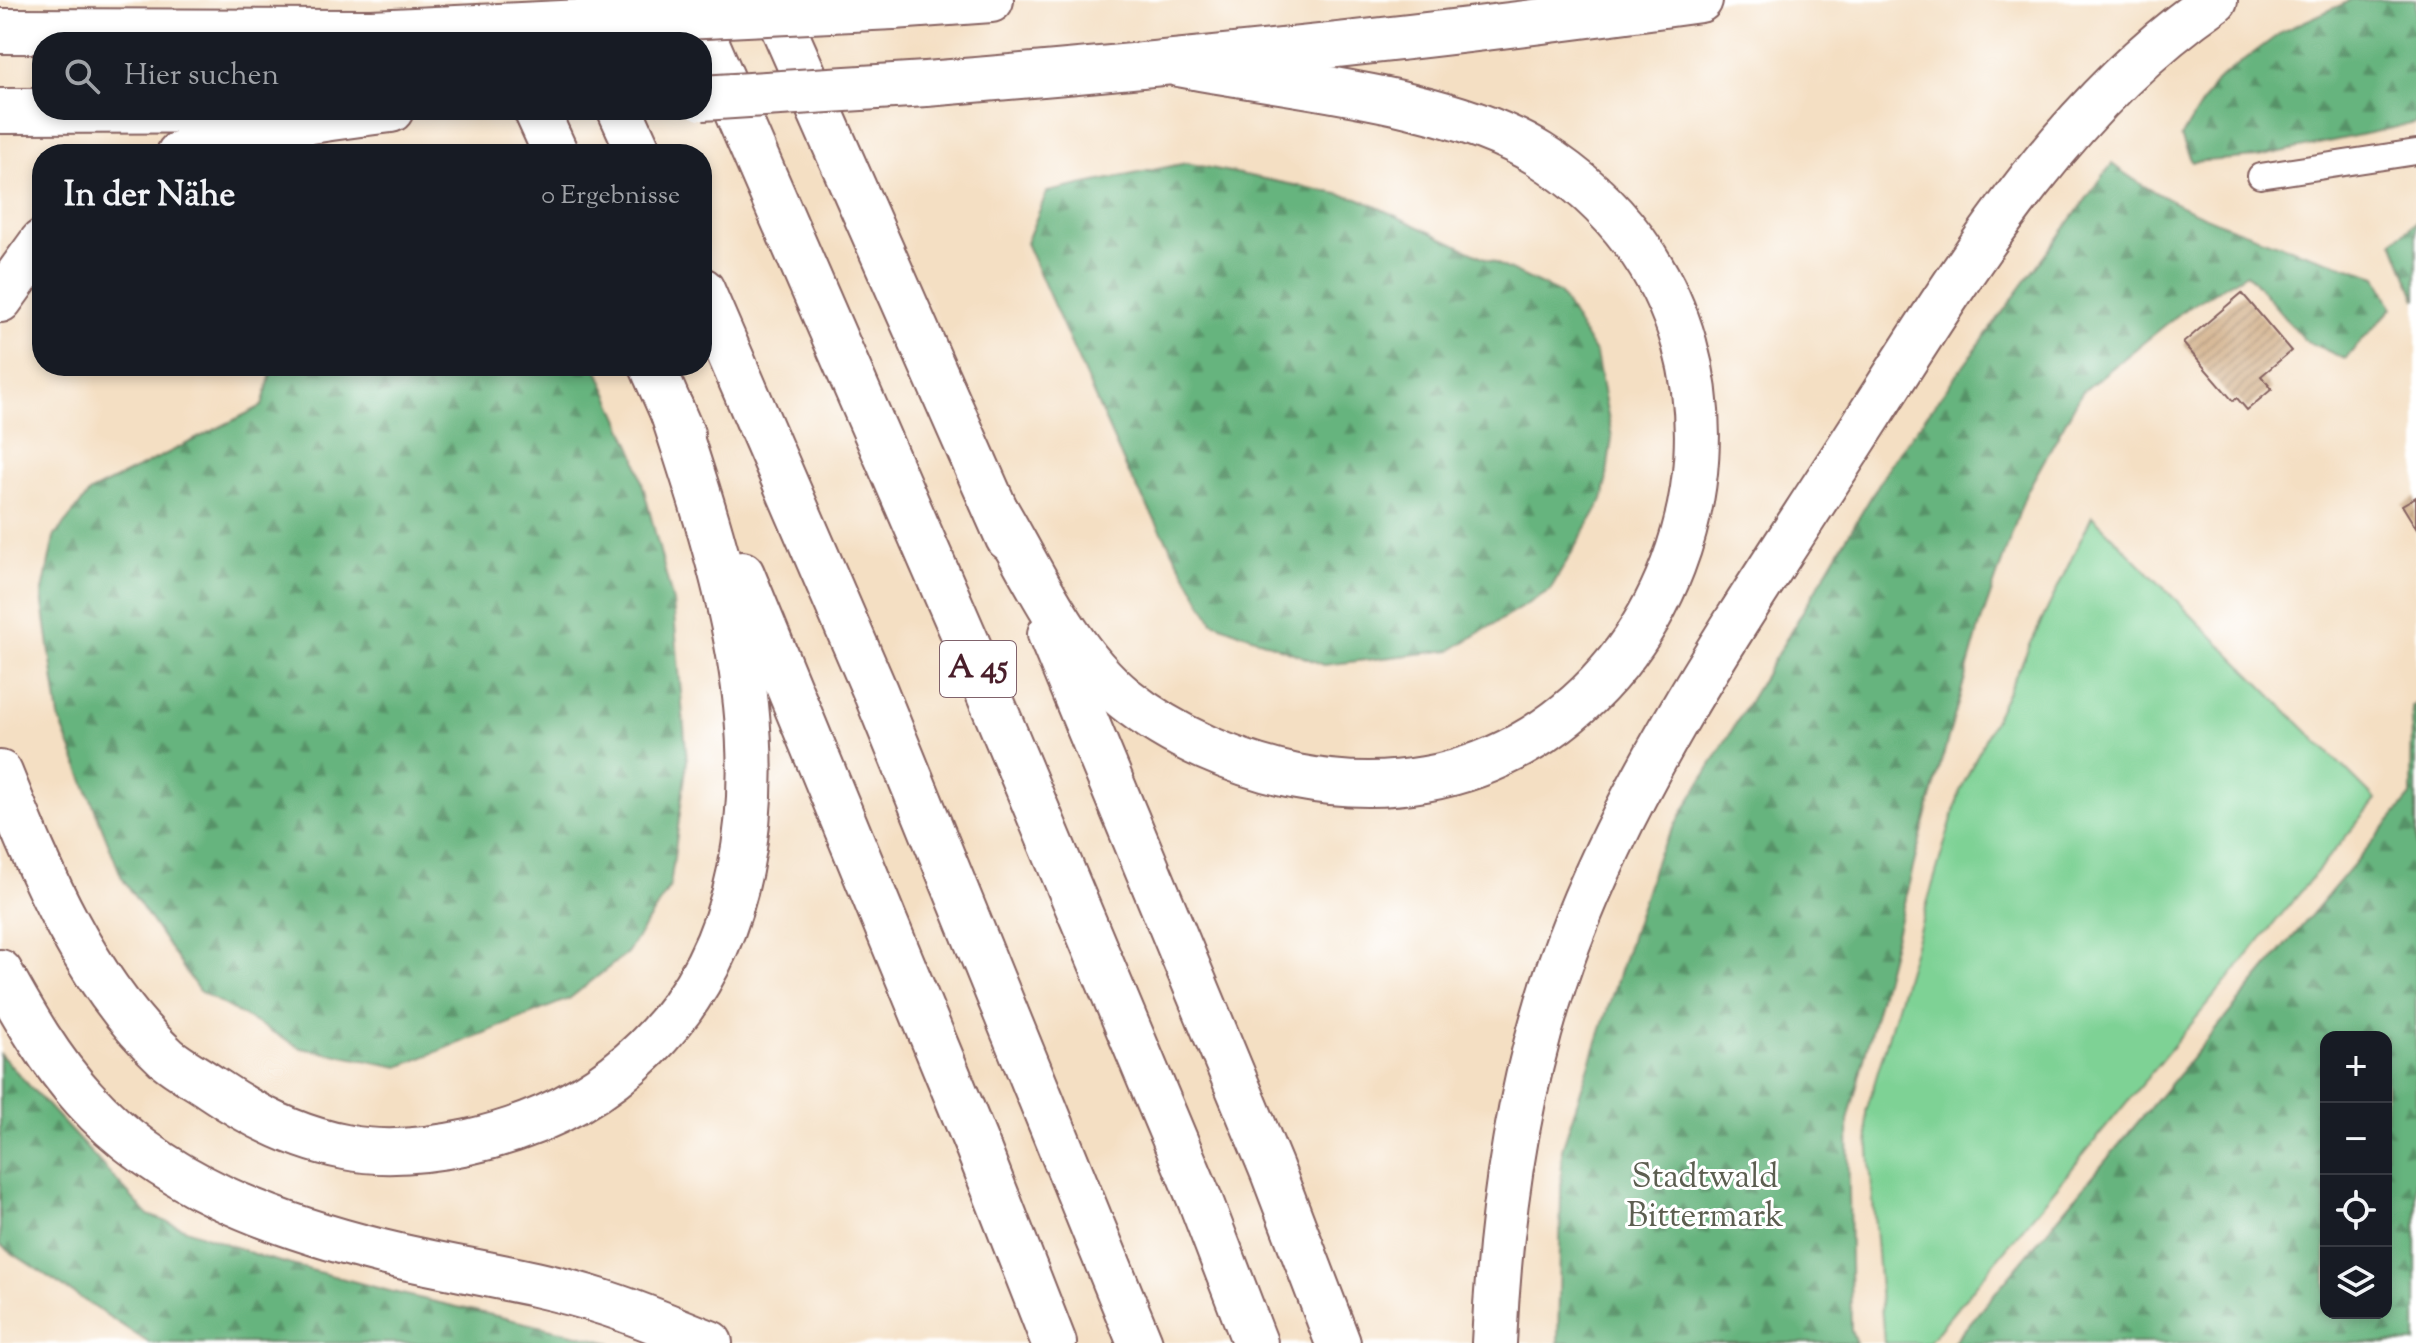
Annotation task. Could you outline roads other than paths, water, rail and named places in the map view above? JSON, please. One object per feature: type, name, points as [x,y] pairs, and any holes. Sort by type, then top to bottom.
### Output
[{"type":"highway","points":[[486,0],[500,32]]},
{"type":"highway","points":[[570,0],[584,32]]},
{"type":"highway","name":"A 45","points":[[688,0],[702,32]]},
{"type":"highway","points":[[771,0],[997,512],[1272,1170],[1338,1343]]},
{"type":"highway","points":[[0,31],[372,32],[991,0]]},
{"type":"highway","points":[[712,97],[1178,64],[1502,28],[1700,0]]},
{"type":"highway","points":[[1494,1343],[1497,1280],[1510,1170],[1525,1087],[1567,945],[1635,793],[1725,638],[1923,336],[2049,156],[2141,59],[2215,0]]},
{"type":"highway","name":"A 45","points":[[712,55],[966,640],[1200,1200],[1255,1343]]},
{"type":"highway","points":[[997,512],[1061,624],[1124,698],[1218,753],[1273,772],[1327,783],[1381,785],[1438,777],[1494,758],[1545,730],[1591,695],[1629,649],[1659,599],[1681,550],[1693,497],[1698,441],[1692,380],[1677,321],[1642,255],[1618,221],[1578,183],[1537,153],[1484,128],[1424,110],[1178,64]]},
{"type":"highway","points":[[0,111],[32,111]]},
{"type":"highway","points":[[206,144],[312,120]]},
{"type":"highway","points":[[541,120],[551,144]]},
{"type":"highway","points":[[625,120],[635,144]]},
{"type":"highway","points":[[0,300],[32,256]]},
{"type":"highway","points":[[712,313],[875,691],[1140,1343]]},
{"type":"highway","points":[[657,376],[817,754],[1054,1343]]},
{"type":"highway","points":[[0,773],[42,877],[101,981],[168,1058],[260,1120],[347,1148],[431,1150],[514,1132],[584,1100],[638,1058],[682,1009],[716,949],[740,870],[749,789],[744,695],[720,564],[671,408]]},
{"type":"highway","points":[[0,972],[24,1016],[84,1099],[146,1154],[210,1193],[291,1225],[381,1251],[601,1301],[710,1343]]},
{"type":"lane","points":[[2260,176],[2416,152]]},
{"type":"park label","name":"Stadtwald Bittermark","points":[[1705,1198]]}]
